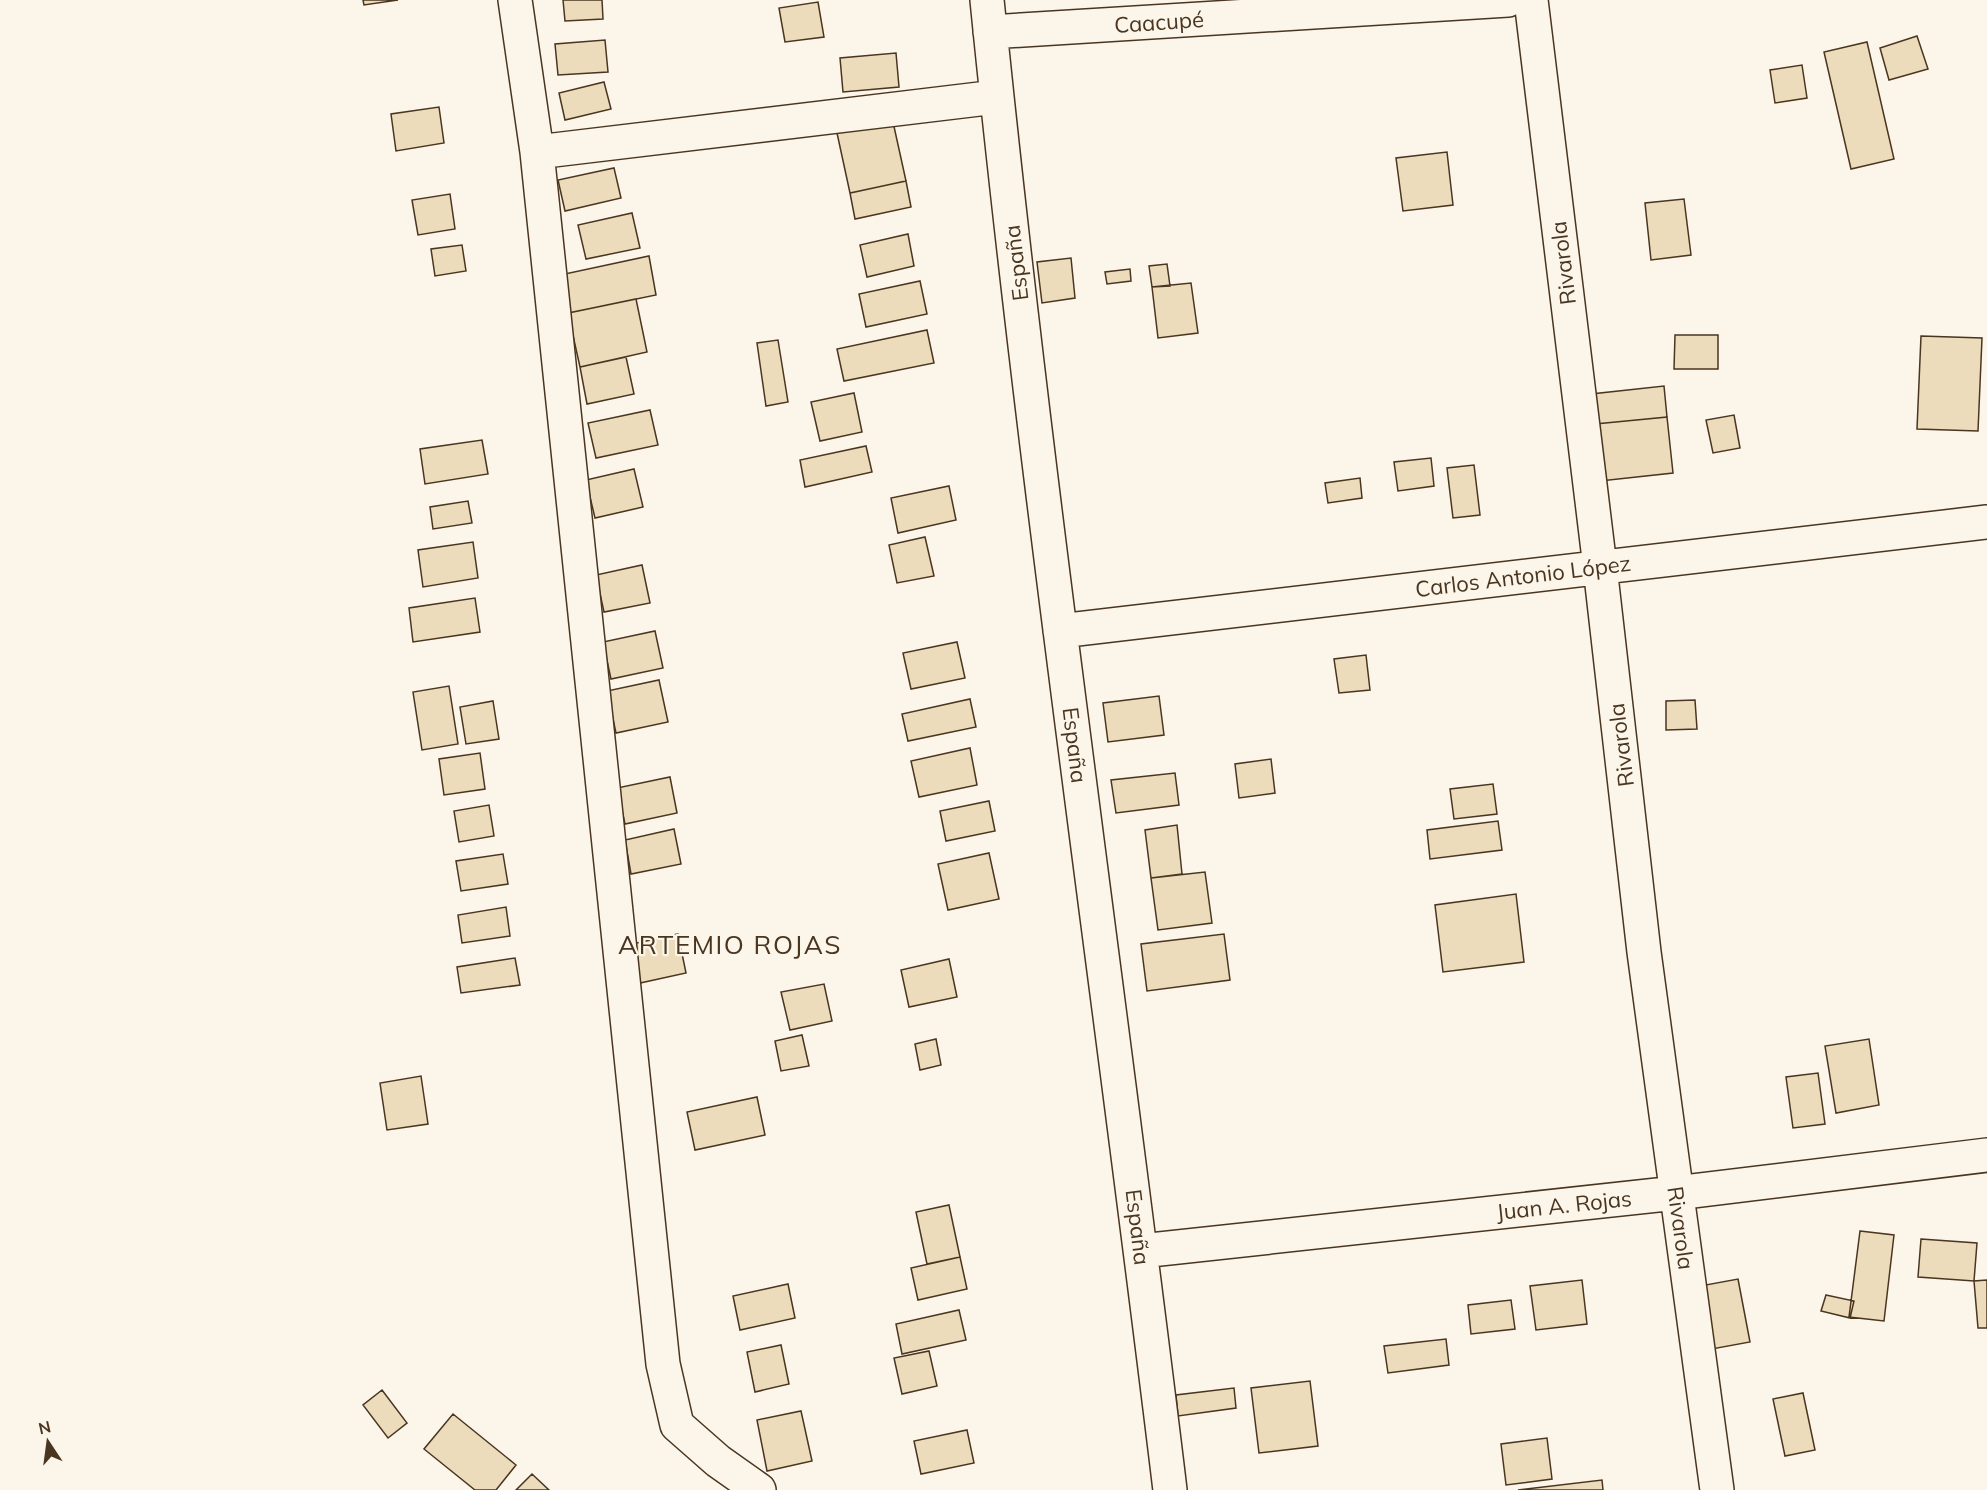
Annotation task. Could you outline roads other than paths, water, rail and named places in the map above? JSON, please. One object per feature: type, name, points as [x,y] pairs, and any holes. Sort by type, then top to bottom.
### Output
[{"type":"street","points":[[515,0],[537,152],[663,1364],[677,1425],[718,1461],[759,1490]]},
{"type":"street","name":"España","points":[[987,0],[996,97],[1060,631],[1170,1490]]},
{"type":"street","name":"Caacupé","points":[[990,32],[1508,0]]},
{"type":"street","name":"Rivarola","points":[[1532,0],[1644,952],[1717,1490]]},
{"type":"street","points":[[537,152],[996,97]]},
{"type":"street","name":"Carlos Antonio López","points":[[1060,631],[1987,522]]},
{"type":"street","name":"Juan A. Rojas","points":[[1141,1251],[1676,1193],[1987,1155]]},
{"type":"district","name":"ARTEMIO ROJAS","points":[[730,945]]}]
